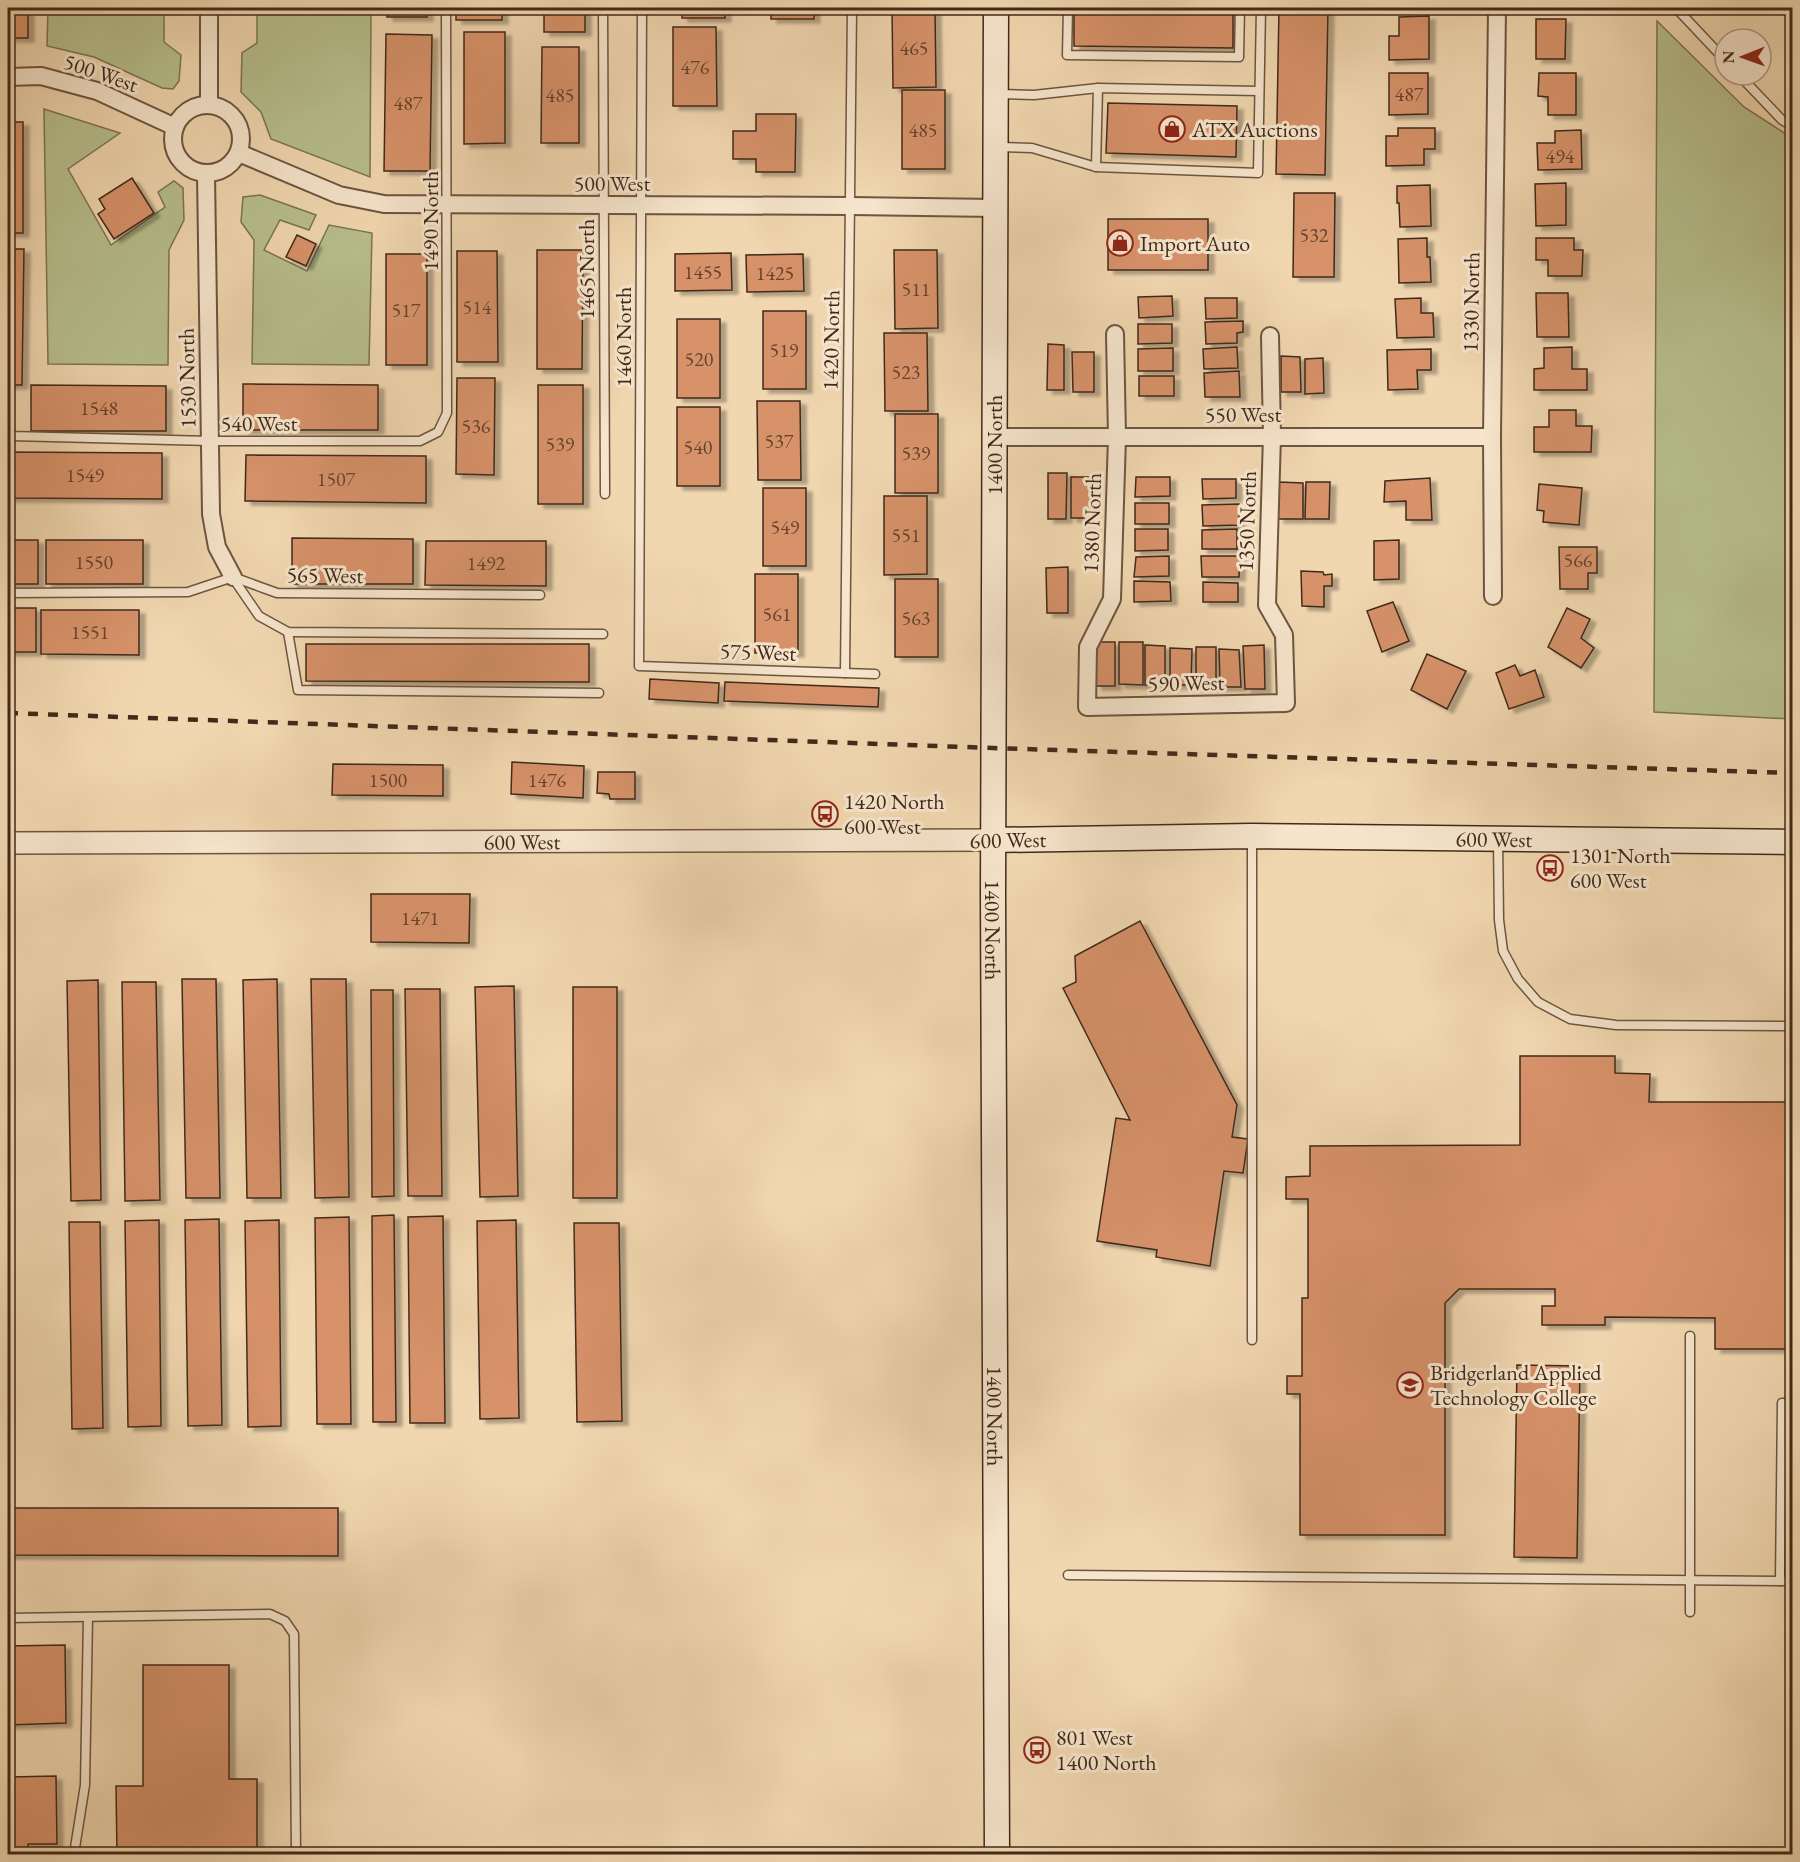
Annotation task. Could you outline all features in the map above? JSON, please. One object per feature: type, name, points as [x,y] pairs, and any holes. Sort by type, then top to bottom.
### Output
[{"type":"main road","name":"1400 North","points":[[996,8],[993,840],[997,1854]]},
{"type":"main road","name":"600 West","points":[[993,840],[1252,836],[1792,842]]},
{"type":"street","points":[[209,8],[209,105]]},
{"type":"street","name":"1330 North","points":[[1492,596],[1497,8]]},
{"type":"street","name":"500 West","points":[[8,77],[41,76],[97,92],[176,127]]},
{"type":"street","points":[[209,105],[229,113],[241,131],[242,142],[233,162],[226,168],[206,174],[186,166],[174,148],[173,138],[181,118],[198,106],[209,105]]},
{"type":"street","name":"500 West","points":[[239,153],[339,195],[384,204],[995,208]]},
{"type":"street","name":"1530 North","points":[[206,174],[211,514],[217,547],[233,577]]},
{"type":"street","name":"1380 North","points":[[1087,707],[1088,647],[1112,599],[1117,436],[1115,334]]},
{"type":"street","name":"1350 North","points":[[1270,336],[1272,436],[1267,605],[1284,635],[1286,703]]},
{"type":"street","name":"550 West","points":[[994,437],[1492,436]]},
{"type":"street","name":"590 West","points":[[1087,707],[1286,703]]},
{"type":"street","name":"600 West","points":[[8,843],[993,840]]},
{"type":"lane","name":"1490 North","points":[[438,432],[447,413],[446,8]]},
{"type":"lane","name":"1465 North","points":[[603,8],[604,494]]},
{"type":"lane","name":"1460 North","points":[[639,666],[642,8]]},
{"type":"lane","name":"1420 North","points":[[845,673],[852,8]]},
{"type":"lane","points":[[1068,8],[1067,55],[1239,57],[1240,8]]},
{"type":"lane","points":[[995,147],[1032,148],[1096,167],[1258,173],[1260,8]]},
{"type":"lane","points":[[1676,8],[1713,47]]},
{"type":"lane","points":[[1750,87],[1782,120],[1792,126]]},
{"type":"lane","points":[[995,94],[1034,95],[1098,88],[1259,92]]},
{"type":"lane","points":[[1096,167],[1098,88]]},
{"type":"lane","name":"540 West","points":[[8,434],[11,436],[211,441],[420,441],[438,432]]},
{"type":"lane","points":[[8,593],[188,592],[233,577],[259,616],[288,632],[603,634]]},
{"type":"lane","name":"565 West","points":[[233,577],[278,593],[540,595]]},
{"type":"lane","points":[[288,632],[298,690],[598,693]]},
{"type":"lane","name":"575 West","points":[[639,666],[874,674]]},
{"type":"lane","points":[[1252,836],[1252,1340]]},
{"type":"lane","points":[[1498,839],[1499,920],[1503,951],[1518,980],[1538,1002],[1570,1019],[1616,1025],[1792,1026]]},
{"type":"lane","points":[[1690,1336],[1690,1612]]},
{"type":"lane","points":[[1780,1581],[1782,1403],[1792,1403]]},
{"type":"lane","points":[[1068,1575],[1792,1581]]},
{"type":"lane","points":[[8,1618],[270,1614],[285,1621],[294,1634],[296,1854]]},
{"type":"lane","points":[[74,1854],[85,1785],[88,1617]]},
{"type":"green space","points":[[48,8],[164,8],[164,42],[181,55],[179,81],[173,89],[162,88],[94,57],[47,46]]},
{"type":"green space","points":[[257,8],[371,8],[370,177],[271,139],[261,112],[241,92],[242,53],[257,43]]},
{"type":"green space","points":[[1657,21],[1713,76],[1713,87],[1724,87],[1744,107],[1792,138],[1792,719],[1654,712]]},
{"type":"green space","points":[[44,109],[120,133],[68,169],[111,245],[165,207],[158,192],[174,181],[183,188],[184,220],[169,250],[168,365],[48,364]]},
{"type":"green space","points":[[260,195],[316,215],[309,230],[280,220],[264,250],[307,271],[329,225],[372,233],[369,365],[252,364],[254,240],[241,222],[243,197]]},
{"type":"building","points":[[8,8],[28,8],[28,38],[8,38]]},
{"type":"building","points":[[387,8],[427,8],[427,17],[387,17]]},
{"type":"building","points":[[456,8],[502,8],[502,20],[456,20]]},
{"type":"building","points":[[544,8],[585,8],[585,32],[544,32]]},
{"type":"building","points":[[682,8],[725,8],[725,18],[682,18]]},
{"type":"building","points":[[771,8],[814,8],[814,19],[771,19]]},
{"type":"building","points":[[1074,8],[1233,8],[1233,48],[1074,46]]},
{"type":"building","points":[[1279,8],[1328,8],[1325,175],[1276,174]]},
{"type":"building","points":[[1778,8],[1792,8],[1792,22]]},
{"type":"building","points":[[892,9],[935,9],[936,87],[893,88]]},
{"type":"building","points":[[1429,16],[1429,59],[1389,60],[1389,36],[1399,36],[1399,17]]},
{"type":"building","points":[[1536,19],[1566,19],[1565,59],[1536,59]]},
{"type":"building","points":[[673,27],[716,27],[717,106],[673,106]]},
{"type":"building","points":[[464,32],[505,32],[505,143],[464,144]]},
{"type":"building","points":[[386,34],[432,35],[430,171],[384,171]]},
{"type":"building","points":[[542,47],[579,47],[579,143],[541,143]]},
{"type":"building","points":[[1389,73],[1428,73],[1428,114],[1389,115]]},
{"type":"building","points":[[1539,73],[1576,73],[1576,115],[1548,115],[1548,97],[1538,96]]},
{"type":"building","points":[[902,90],[945,90],[945,169],[902,169]]},
{"type":"building","name":"ATX Auctions","points":[[1108,103],[1237,106],[1236,157],[1106,153]]},
{"type":"building","points":[[756,114],[796,114],[795,172],[756,172],[756,159],[733,159],[733,131],[756,131]]},
{"type":"building","points":[[8,122],[23,122],[23,233],[8,233]]},
{"type":"building","points":[[1398,128],[1435,128],[1435,149],[1424,149],[1424,165],[1386,166],[1386,136],[1398,136]]},
{"type":"building","points":[[1581,130],[1582,169],[1538,170],[1537,143],[1555,143],[1555,131]]},
{"type":"building","points":[[132,178],[154,213],[114,239],[98,214],[105,209],[99,199]]},
{"type":"building","points":[[1566,183],[1566,225],[1536,226],[1535,184]]},
{"type":"building","points":[[1430,185],[1431,226],[1400,227],[1397,186]]},
{"type":"building","points":[[1294,193],[1335,193],[1334,277],[1293,277]]},
{"type":"building","points":[[1108,219],[1208,219],[1208,270],[1108,270]]},
{"type":"building","points":[[297,235],[316,244],[306,266],[286,257]]},
{"type":"building","points":[[1427,238],[1431,282],[1399,283],[1398,239]]},
{"type":"building","points":[[1536,238],[1574,238],[1574,250],[1583,250],[1582,276],[1548,276],[1548,260],[1536,260]]},
{"type":"building","points":[[8,249],[24,249],[22,385],[8,385]]},
{"type":"building","points":[[537,250],[583,250],[582,369],[537,369]]},
{"type":"building","points":[[894,250],[937,250],[938,328],[895,329]]},
{"type":"building","points":[[457,251],[497,251],[498,362],[457,362]]},
{"type":"building","points":[[731,253],[732,290],[675,291],[675,254]]},
{"type":"building","points":[[386,254],[427,254],[427,365],[386,365]]},
{"type":"building","points":[[803,254],[804,291],[747,292],[746,255]]},
{"type":"building","points":[[1536,293],[1568,293],[1569,337],[1537,337]]},
{"type":"building","points":[[1172,296],[1173,316],[1139,318],[1138,297]]},
{"type":"building","points":[[1205,298],[1237,298],[1237,318],[1206,319]]},
{"type":"building","points":[[1421,298],[1421,313],[1433,313],[1434,337],[1397,338],[1395,299]]},
{"type":"building","points":[[763,311],[806,311],[806,389],[763,389]]},
{"type":"building","points":[[677,319],[720,319],[720,398],[677,398]]},
{"type":"building","points":[[1243,321],[1243,332],[1237,333],[1237,343],[1206,344],[1205,322]]},
{"type":"building","points":[[1138,324],[1172,324],[1172,343],[1138,344]]},
{"type":"building","points":[[884,333],[927,333],[928,411],[885,411]]},
{"type":"building","points":[[1048,344],[1064,345],[1064,390],[1047,390]]},
{"type":"building","points":[[1237,347],[1238,368],[1204,369],[1203,349]]},
{"type":"building","points":[[1572,347],[1572,369],[1587,369],[1587,390],[1534,390],[1534,369],[1544,368],[1544,348]]},
{"type":"building","points":[[1173,348],[1173,371],[1138,371],[1138,349]]},
{"type":"building","points":[[1431,349],[1431,370],[1417,370],[1418,389],[1388,390],[1387,350]]},
{"type":"building","points":[[1072,352],[1094,352],[1094,392],[1073,392]]},
{"type":"building","points":[[1281,356],[1300,357],[1301,392],[1281,392]]},
{"type":"building","points":[[1323,358],[1324,393],[1305,394],[1305,359]]},
{"type":"building","points":[[1239,371],[1240,397],[1205,397],[1204,373]]},
{"type":"building","points":[[1139,376],[1174,376],[1174,396],[1139,396]]},
{"type":"building","points":[[457,378],[495,378],[494,475],[456,474]]},
{"type":"building","points":[[243,384],[378,385],[378,430],[243,430]]},
{"type":"building","points":[[31,385],[166,386],[166,431],[31,431]]},
{"type":"building","points":[[538,385],[583,385],[583,504],[538,504]]},
{"type":"building","points":[[757,401],[800,401],[801,480],[758,480]]},
{"type":"building","points":[[677,407],[720,407],[720,486],[677,486]]},
{"type":"building","points":[[1549,410],[1576,410],[1576,426],[1592,426],[1591,452],[1534,452],[1534,427],[1549,427]]},
{"type":"building","points":[[895,414],[938,414],[938,493],[895,493]]},
{"type":"building","points":[[8,452],[162,453],[162,499],[8,498]]},
{"type":"building","points":[[246,455],[426,456],[426,503],[245,501]]},
{"type":"building","points":[[1048,473],[1067,473],[1066,519],[1048,519]]},
{"type":"building","points":[[1071,477],[1092,477],[1091,518],[1071,518]]},
{"type":"building","points":[[1136,477],[1170,477],[1170,496],[1135,497]]},
{"type":"building","points":[[1430,478],[1432,520],[1406,520],[1406,501],[1384,502],[1385,481]]},
{"type":"building","points":[[1202,479],[1236,479],[1236,498],[1203,499]]},
{"type":"building","points":[[1279,482],[1303,483],[1303,519],[1278,519]]},
{"type":"building","points":[[1306,482],[1330,482],[1329,519],[1305,519]]},
{"type":"building","points":[[1539,484],[1582,488],[1579,525],[1543,522],[1544,511],[1537,510]]},
{"type":"building","points":[[763,488],[806,488],[806,566],[763,566]]},
{"type":"building","points":[[884,496],[927,496],[927,574],[884,575]]},
{"type":"building","points":[[1135,503],[1169,503],[1169,524],[1135,524]]},
{"type":"building","points":[[1239,504],[1239,525],[1203,526],[1202,505]]},
{"type":"building","points":[[1135,529],[1168,529],[1168,550],[1135,551]]},
{"type":"building","points":[[1237,529],[1237,549],[1202,549],[1202,530]]},
{"type":"building","points":[[292,538],[413,539],[413,584],[292,584]]},
{"type":"building","points":[[8,540],[38,540],[38,584],[8,584]]},
{"type":"building","points":[[46,540],[143,540],[143,584],[46,584]]},
{"type":"building","points":[[1399,540],[1399,579],[1374,580],[1374,541]]},
{"type":"building","points":[[426,541],[546,541],[546,586],[425,585]]},
{"type":"building","points":[[1559,547],[1597,547],[1597,573],[1588,573],[1588,589],[1560,589]]},
{"type":"building","points":[[1169,556],[1169,576],[1134,577],[1136,557]]},
{"type":"building","points":[[1201,556],[1240,556],[1239,577],[1202,577]]},
{"type":"building","points":[[1068,567],[1068,613],[1047,613],[1046,568]]},
{"type":"building","points":[[1301,571],[1332,574],[1332,586],[1324,586],[1324,607],[1302,606]]},
{"type":"building","points":[[755,574],[798,574],[798,653],[755,653]]},
{"type":"building","points":[[895,579],[938,579],[938,657],[895,657]]},
{"type":"building","points":[[1134,581],[1170,582],[1171,601],[1134,602]]},
{"type":"building","points":[[1203,582],[1238,583],[1238,602],[1203,602]]},
{"type":"building","points":[[1393,602],[1409,641],[1382,652],[1367,611]]},
{"type":"building","points":[[8,608],[36,608],[36,652],[8,652]]},
{"type":"building","points":[[1567,608],[1590,619],[1581,638],[1594,648],[1581,668],[1548,647]]},
{"type":"building","points":[[41,610],[139,610],[139,655],[41,654]]},
{"type":"building","points":[[1095,642],[1115,642],[1115,686],[1096,686]]},
{"type":"building","points":[[1119,642],[1143,642],[1143,685],[1119,684]]},
{"type":"building","points":[[306,644],[589,644],[589,682],[306,681]]},
{"type":"building","points":[[1145,645],[1165,646],[1165,685],[1145,685]]},
{"type":"building","points":[[1264,645],[1265,689],[1245,689],[1243,646]]},
{"type":"building","points":[[1196,647],[1216,647],[1216,687],[1196,687]]},
{"type":"building","points":[[1170,648],[1192,649],[1191,685],[1170,685]]},
{"type":"building","points":[[1219,649],[1239,650],[1241,687],[1220,687]]},
{"type":"building","points":[[1427,654],[1466,671],[1447,709],[1411,690]]},
{"type":"building","points":[[1515,665],[1520,676],[1535,670],[1544,697],[1509,709],[1496,673]]},
{"type":"building","points":[[650,679],[719,683],[718,703],[649,699]]},
{"type":"building","points":[[725,682],[879,688],[878,707],[724,701]]},
{"type":"building","points":[[512,762],[584,766],[583,798],[511,794]]},
{"type":"building","points":[[333,764],[443,765],[443,796],[332,795]]},
{"type":"building","points":[[598,772],[635,772],[635,799],[610,799],[609,794],[597,793]]},
{"type":"building","points":[[371,894],[470,894],[469,943],[371,942]]},
{"type":"building","points":[[1140,921],[1237,1105],[1232,1137],[1248,1139],[1243,1173],[1224,1171],[1210,1266],[1156,1257],[1157,1250],[1097,1241],[1116,1118],[1130,1120],[1063,988],[1076,982],[1075,956]]},
{"type":"building","points":[[182,979],[216,979],[220,1198],[186,1198]]},
{"type":"building","points":[[277,979],[281,1198],[247,1198],[243,980]]},
{"type":"building","points":[[311,979],[346,979],[349,1197],[315,1198]]},
{"type":"building","points":[[98,980],[101,1200],[71,1201],[67,981]]},
{"type":"building","points":[[122,982],[156,982],[160,1200],[125,1201]]},
{"type":"building","points":[[514,986],[518,1196],[480,1197],[475,987]]},
{"type":"building","points":[[573,987],[617,987],[617,1198],[573,1198]]},
{"type":"building","points":[[405,989],[440,989],[442,1196],[408,1196]]},
{"type":"building","points":[[371,990],[393,990],[394,1196],[372,1197]]},
{"type":"building","points":[[1520,1056],[1615,1056],[1615,1073],[1650,1074],[1649,1102],[1792,1102],[1792,1349],[1715,1349],[1715,1318],[1605,1317],[1605,1325],[1542,1325],[1542,1306],[1555,1306],[1555,1289],[1459,1289],[1445,1303],[1445,1535],[1300,1535],[1300,1394],[1287,1394],[1287,1376],[1302,1376],[1302,1298],[1308,1298],[1308,1199],[1286,1199],[1286,1177],[1310,1176],[1310,1146],[1520,1145]]},
{"type":"building","points":[[394,1215],[396,1422],[373,1422],[372,1216]]},
{"type":"building","points":[[443,1216],[445,1423],[410,1423],[408,1217]]},
{"type":"building","points":[[349,1217],[351,1424],[317,1424],[315,1218]]},
{"type":"building","points":[[219,1219],[222,1425],[188,1426],[185,1220]]},
{"type":"building","points":[[159,1220],[161,1426],[128,1427],[125,1221]]},
{"type":"building","points":[[279,1220],[281,1426],[248,1427],[245,1221]]},
{"type":"building","points":[[516,1220],[519,1418],[480,1419],[477,1221]]},
{"type":"building","points":[[69,1222],[100,1222],[103,1428],[72,1429]]},
{"type":"building","points":[[574,1223],[619,1223],[622,1421],[577,1422]]},
{"type":"building","points":[[1517,1365],[1580,1366],[1577,1558],[1514,1557]]},
{"type":"building","points":[[8,1508],[338,1508],[338,1556],[8,1555]]},
{"type":"building","points":[[65,1645],[66,1723],[8,1725],[8,1646]]},
{"type":"building","points":[[143,1665],[229,1665],[229,1779],[257,1779],[257,1854],[117,1854],[116,1786],[143,1786]]},
{"type":"building","points":[[56,1776],[57,1844],[28,1844],[28,1853],[8,1853],[8,1777]]},
{"type":"railway","points":[[8,713],[993,748],[1792,773]]},
{"type":"place","name":"ATX Auctions","points":[[1172,129]]},
{"type":"place","name":"Import Auto","points":[[1120,243]]},
{"type":"place","name":"1420 North 600 West","points":[[825,814]]},
{"type":"place","name":"1301 North 600 West","points":[[1550,868]]},
{"type":"place","name":"Bridgerland Applied Technology College","points":[[1410,1385]]},
{"type":"place","name":"801 West 1400 North","points":[[1037,1750]]}]
